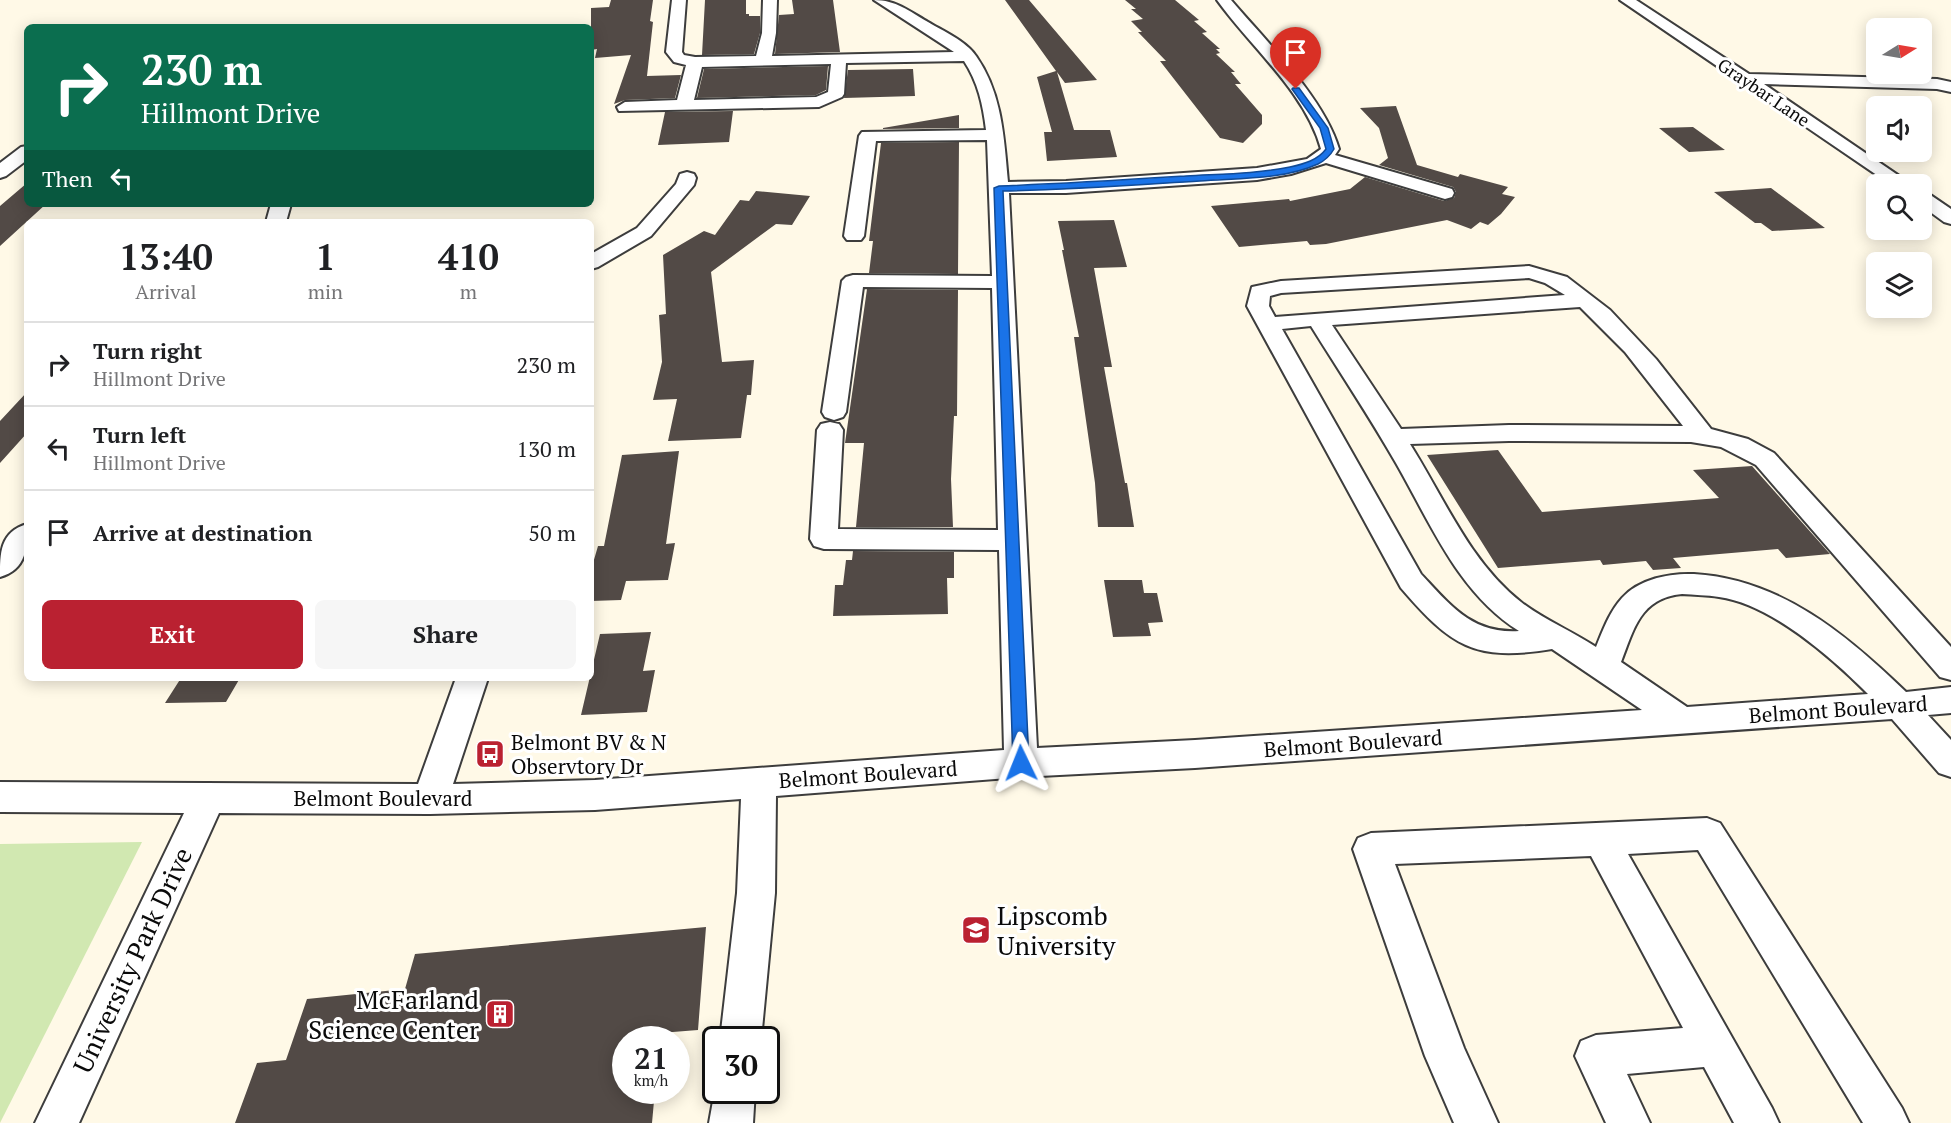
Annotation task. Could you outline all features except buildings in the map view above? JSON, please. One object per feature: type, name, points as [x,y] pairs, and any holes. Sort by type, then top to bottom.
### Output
[{"type":"street","points":[[679,0],[674,52],[679,59],[695,62],[969,56]]},
{"type":"street","points":[[763,60],[769,33],[770,0]]},
{"type":"street","points":[[882,0],[954,44],[969,56],[983,80],[993,117],[999,188],[1021,763]]},
{"type":"street","points":[[999,188],[1066,187],[1257,174],[1291,169],[1324,157],[1330,149],[1324,128],[1284,72],[1224,0]]},
{"type":"street","name":"Graybar Lane","points":[[1627,0],[1887,174]]},
{"type":"street","points":[[625,107],[819,102],[836,94],[839,59]]},
{"type":"street","points":[[684,105],[695,62]]},
{"type":"street","points":[[1752,84],[1790,81],[1927,83],[1951,87]]},
{"type":"street","points":[[1834,98],[1951,93]]},
{"type":"street","points":[[1776,100],[1799,99]]},
{"type":"street","points":[[854,236],[868,136],[995,135]]},
{"type":"street","points":[[0,172],[24,153]]},
{"type":"street","points":[[1324,157],[1444,193]]},
{"type":"street","points":[[594,261],[644,232],[686,185],[687,178]]},
{"type":"street","points":[[1932,205],[1951,218]]},
{"type":"street","points":[[1556,637],[1509,643],[1471,638],[1446,620],[1411,581],[1258,306],[1260,292],[1281,287],[1529,272],[1547,275],[1564,282],[1622,332],[1703,436]]},
{"type":"street","points":[[1002,282],[853,281],[832,421],[824,539],[1012,540]]},
{"type":"street","points":[[1268,324],[1585,300]]},
{"type":"street","points":[[1317,320],[1394,437],[1467,561],[1489,590],[1524,620],[1604,667],[1681,720]]},
{"type":"street","points":[[1394,437],[1509,433],[1703,436],[1743,444],[1766,459],[1951,668]]},
{"type":"street","points":[[0,567],[24,538]]},
{"type":"street","points":[[1604,667],[1633,605],[1651,591],[1674,584],[1697,582],[1725,586],[1764,600],[1816,630],[1852,657],[1901,705],[1951,763]]},
{"type":"street","points":[[430,799],[471,681]]},
{"type":"street","name":"Belmont Boulevard","points":[[0,797],[430,799],[595,795],[1021,763],[1207,753],[1951,700]]},
{"type":"street","points":[[742,1026],[756,894],[759,782]]},
{"type":"street","name":"University Park Drive","points":[[57,1123],[208,798]]},
{"type":"street","points":[[1476,1123],[1446,1056],[1371,849],[1707,834],[1887,1123]]},
{"type":"street","points":[[1601,840],[1756,1123]]},
{"type":"street","points":[[1628,1123],[1596,1056],[1714,1047]]},
{"type":"street","points":[[731,1123],[733,1104]]},
{"type":"green space","points":[[142,842],[0,1123],[0,844]]},
{"type":"place","name":"Belmont BV & N Observtory Dr","points":[[490,754]]},
{"type":"place","name":"Lipscomb University","points":[[976,930]]},
{"type":"place","name":"McFarland Science Center","points":[[500,1014]]},
{"type":"route","points":[[1021,763],[999,188],[1066,187],[1257,174],[1313,163],[1324,157],[1330,149],[1324,128],[1296,89]]}]
